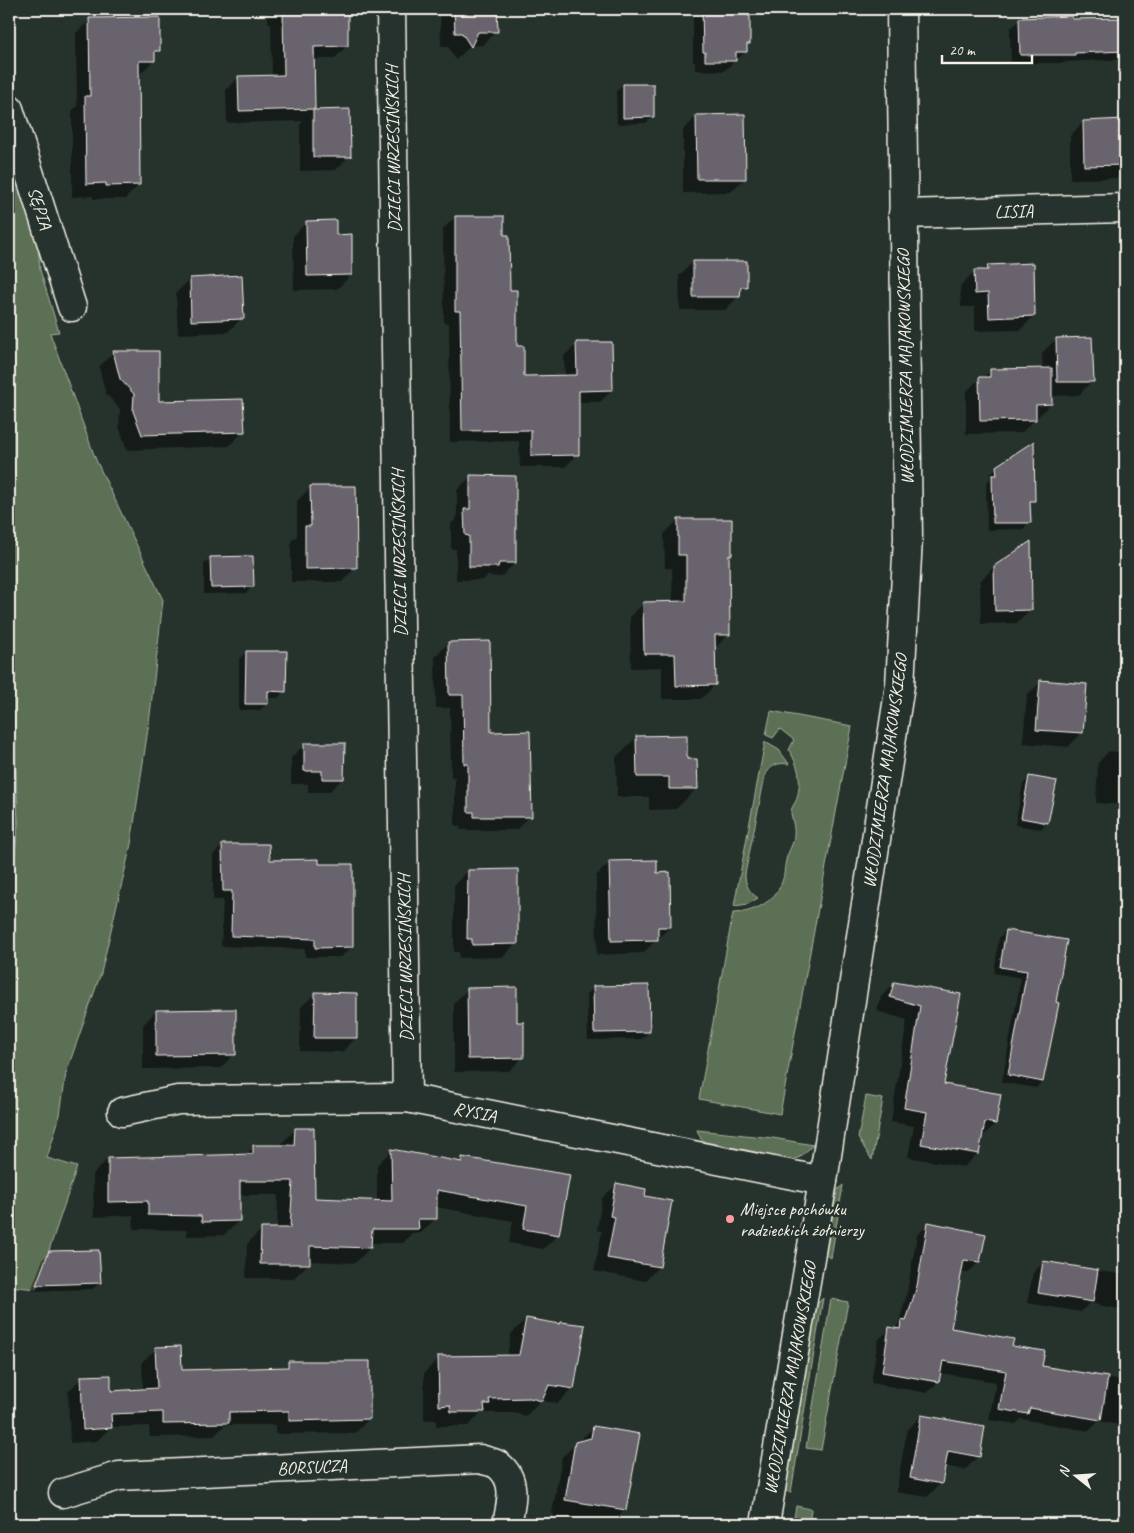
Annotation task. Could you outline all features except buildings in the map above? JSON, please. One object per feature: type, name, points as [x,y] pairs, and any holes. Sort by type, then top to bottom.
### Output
[{"type":"street","name":"DZIECI WRZESIŃSKICH","points":[[391,9],[407,1098]]},
{"type":"street","name":"WŁODZIMIERZA MAJAKOWSKIEGO","points":[[765,1524],[823,1181],[900,686],[908,538],[901,9]]},
{"type":"street","name":"SĘPIA","points":[[9,109],[72,306]]},
{"type":"street","name":"LISIA","points":[[903,214],[1125,208]]},
{"type":"street","name":"RYSIA","points":[[122,1112],[178,1100],[407,1098],[823,1181]]},
{"type":"street","name":"BORSUCZA","points":[[63,1493],[119,1476],[480,1459],[497,1464],[508,1476],[512,1492],[507,1524]]},
{"type":"green space","points":[[9,140],[37,227],[40,270],[59,332],[50,333],[96,460],[163,600],[150,715],[131,844],[101,973],[66,1073],[60,1115],[47,1158],[77,1167],[36,1289],[9,1286],[9,908],[18,824],[13,702],[9,676]]},
{"type":"green space","points":[[771,711],[852,726],[780,1114],[699,1099],[733,913],[748,911],[762,905],[769,901],[779,889],[794,838],[791,812],[799,791],[799,779],[797,767],[789,750],[794,740],[780,729],[773,738],[766,735]]},
{"type":"green space","points":[[765,742],[779,750],[789,764],[774,766],[765,776],[745,874],[748,888],[758,898],[748,904],[734,906]]},
{"type":"green space","points":[[866,1096],[883,1099],[872,1160],[858,1138]]},
{"type":"green space","points":[[697,1130],[773,1138],[813,1145],[800,1157],[790,1161],[707,1144],[701,1139]]},
{"type":"green space","points":[[843,1185],[831,1258],[823,1254],[834,1193]]},
{"type":"green space","points":[[823,1298],[791,1492],[783,1491],[815,1306]]},
{"type":"green space","points":[[831,1299],[848,1302],[821,1450],[806,1448]]},
{"type":"green space","points":[[796,1506],[811,1509],[809,1524],[793,1524]]},
{"type":"water","points":[[9,676],[13,702],[18,824],[9,908]]},
{"type":"place","name":"Miejsce pochówku radzieckich żołnierzy","points":[[730,1219]]}]
